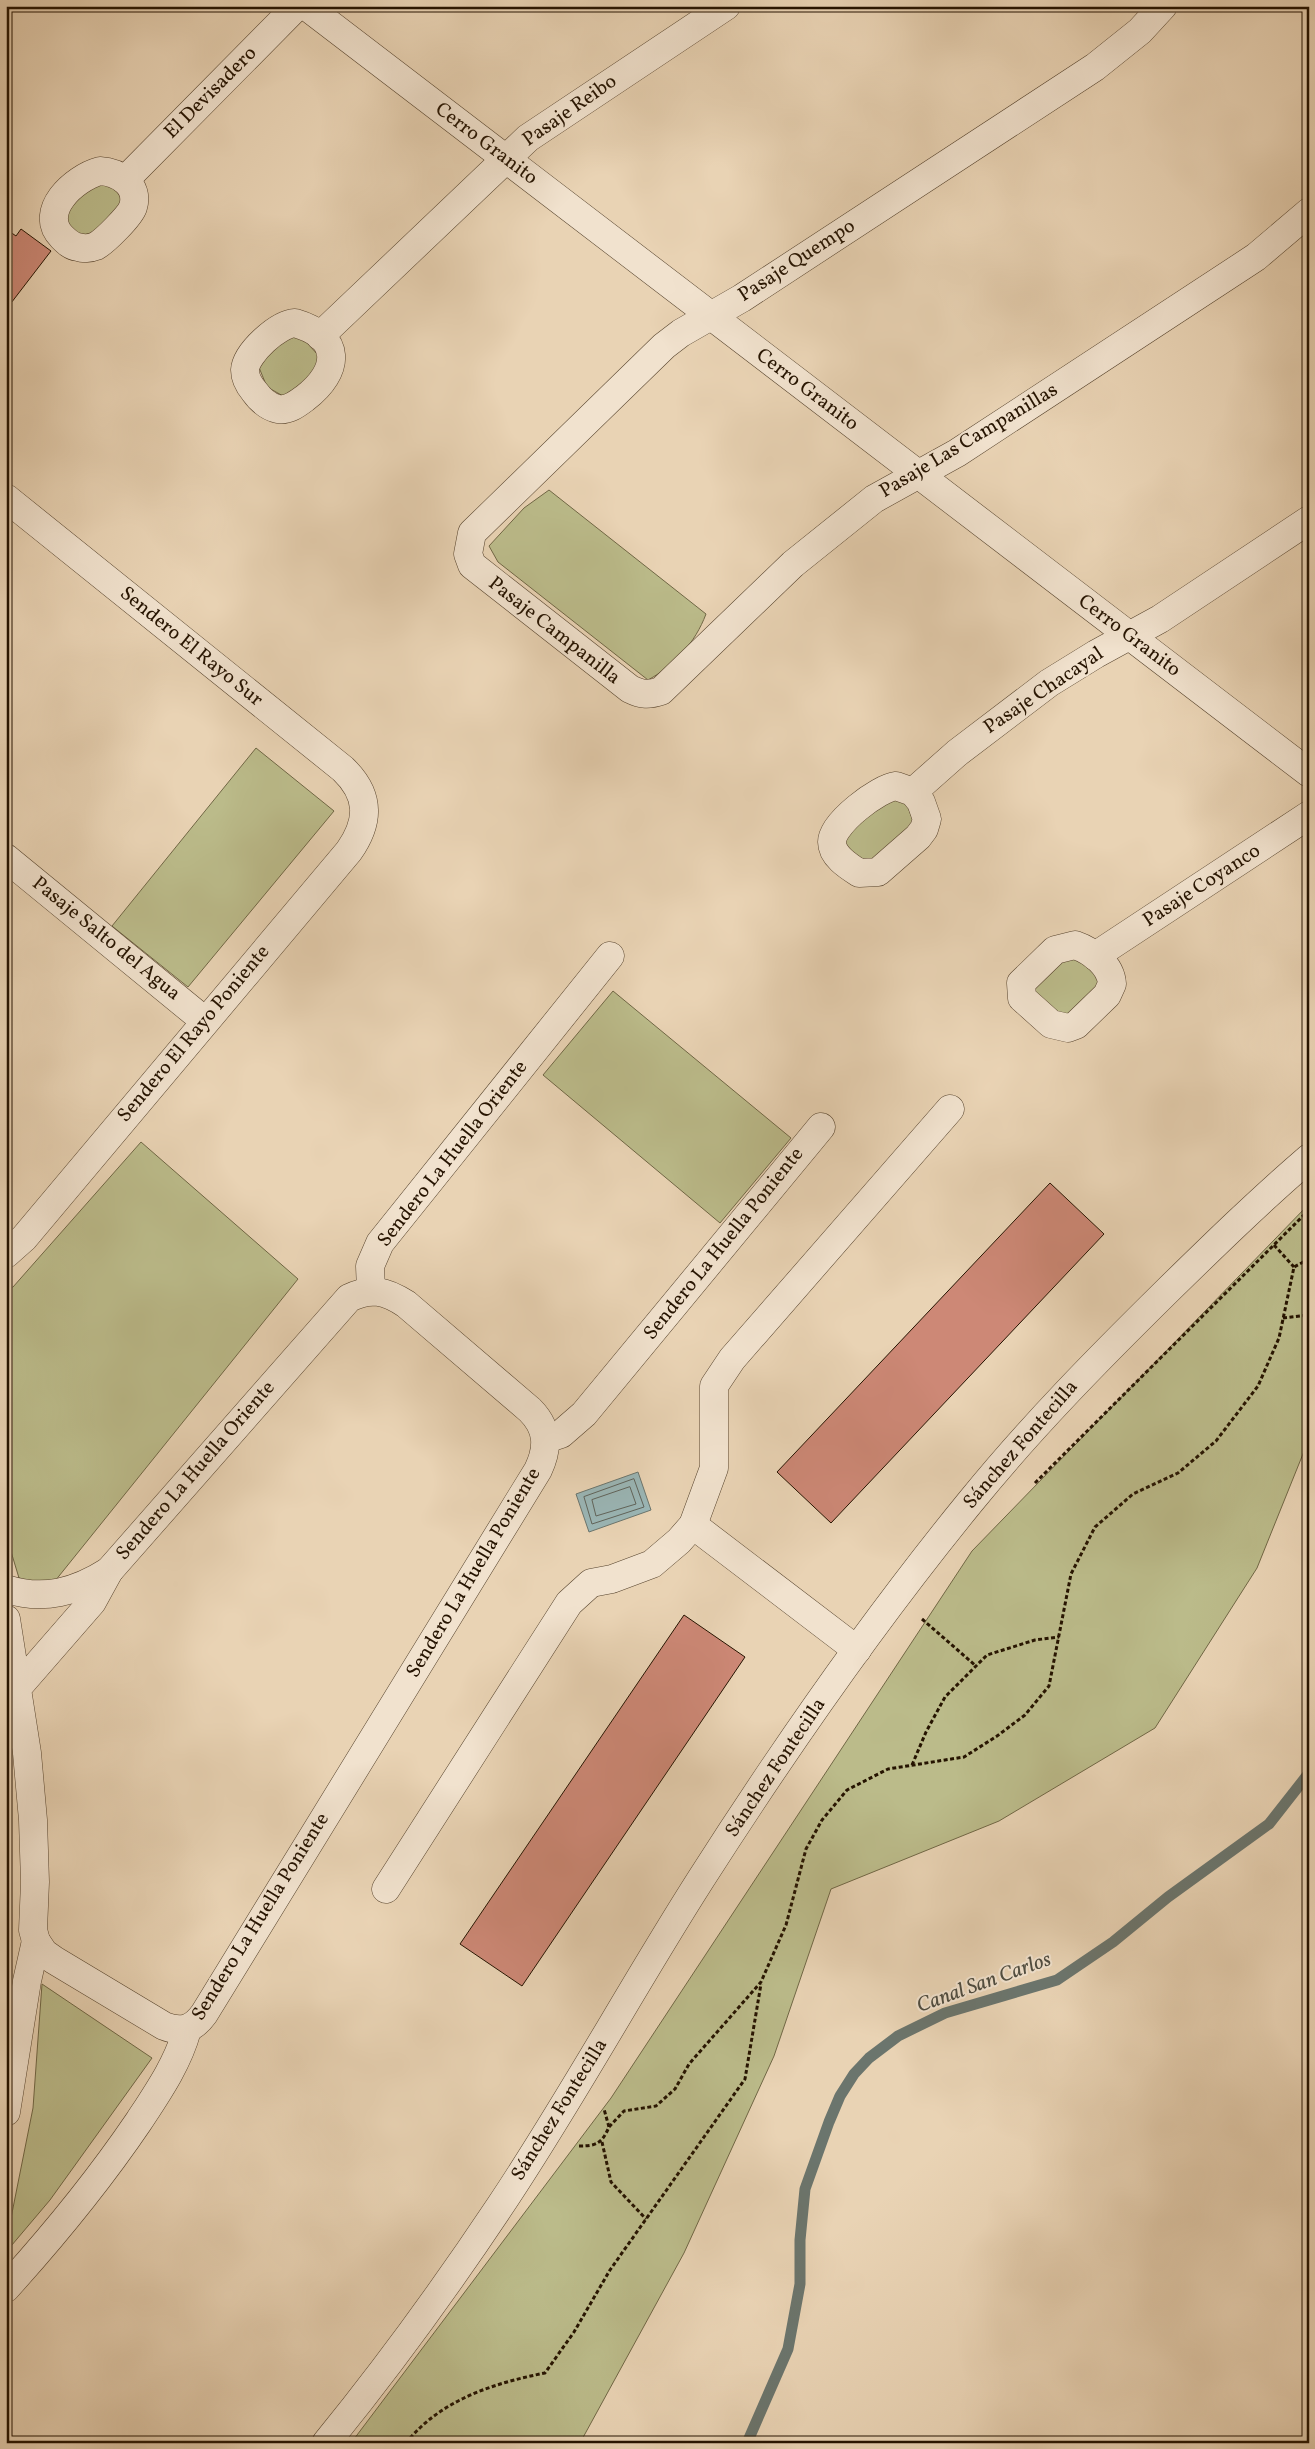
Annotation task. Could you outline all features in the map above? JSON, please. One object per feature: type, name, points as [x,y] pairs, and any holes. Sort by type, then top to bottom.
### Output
[{"type":"street","name":"El Devisadero","points":[[125,180],[297,6]]},
{"type":"street","name":"Cerro Granito","points":[[306,6],[1309,773]]},
{"type":"street","name":"Pasaje Reibo","points":[[320,336],[505,159],[550,121],[726,6]]},
{"type":"street","name":"Pasaje Quempo","points":[[468,554],[472,534],[486,519],[658,351],[681,334],[1095,67],[1119,49],[1163,6]]},
{"type":"street","name":"Pasaje Las Campanillas","points":[[650,694],[661,691],[670,685],[793,564],[874,499],[957,453],[1256,257],[1309,212]]},
{"type":"street","name":"Sendero El Rayo Sur","points":[[6,498],[343,769],[353,779],[364,805]]},
{"type":"street","name":"Pasaje Chacayal","points":[[913,792],[1003,716],[1049,683],[1160,619],[1309,520]]},
{"type":"street","name":"Pasaje Campanilla","points":[[468,554],[472,565],[488,580],[630,689],[640,694],[650,694]]},
{"type":"street","name":"Sendero El Rayo Poniente","points":[[6,1254],[24,1238],[349,851],[359,837],[364,822],[364,805]]},
{"type":"street","name":"Pasaje Coyanco","points":[[1095,956],[1309,815]]},
{"type":"street","name":"Pasaje Salto del Agua","points":[[6,858],[205,1021]]},
{"type":"street","name":"Sendero La Huella Oriente","points":[[18,1687],[92,1602],[109,1571],[340,1306],[354,1295],[371,1290],[370,1266],[380,1244],[610,956]]},
{"type":"street","points":[[386,1889],[569,1603],[591,1584],[612,1580],[652,1564],[679,1541],[693,1525],[714,1468],[714,1386],[732,1360],[950,1109]]},
{"type":"street","name":"Sendero La Huella Poniente","points":[[187,2030],[197,2024],[204,2014],[533,1479],[543,1460],[546,1439],[561,1434],[584,1414],[821,1127]]},
{"type":"street","name":"Sánchez Fontecilla","points":[[326,2443],[426,2313],[500,2205],[577,2084],[700,1880],[857,1650],[914,1573],[973,1498],[1042,1418],[1117,1340],[1227,1233],[1309,1158]]},
{"type":"street","points":[[371,1290],[384,1292],[406,1304],[530,1410],[538,1418],[546,1439]]},
{"type":"street","points":[[693,1525],[857,1650]]},
{"type":"street","name":"Sendero La Huella Oriente","points":[[6,1588],[33,1595],[50,1595],[78,1588],[109,1571]]},
{"type":"street","points":[[6,1619],[27,1753],[33,1820],[35,1882],[33,1930],[36,1942],[44,1953],[54,1960],[164,2026],[175,2030],[187,2030],[182,2049],[172,2067],[122,2147],[78,2205],[6,2288]]},
{"type":"street","points":[[6,2112],[27,1981],[36,1942]]},
{"type":"path","points":[[1034,1484],[1309,1210]]},
{"type":"path","points":[[1274,1244],[1294,1267]]},
{"type":"path","points":[[406,2443],[418,2428],[458,2400],[505,2381],[545,2373],[574,2332],[610,2270],[745,2079],[761,1982],[786,1925],[806,1849],[822,1820],[847,1790],[888,1769],[964,1757],[1025,1715],[1049,1686],[1071,1574],[1095,1526],[1133,1494],[1178,1473],[1216,1441],[1258,1386],[1279,1338],[1294,1267],[1309,1259]]},
{"type":"path","points":[[1283,1318],[1309,1315]]},
{"type":"path","points":[[915,1625],[926,1610]]},
{"type":"path","points":[[920,1618],[976,1666]]},
{"type":"path","points":[[912,1766],[926,1732],[945,1697],[987,1655],[1035,1640],[1059,1637]]},
{"type":"path","points":[[646,2219],[610,2182],[602,2142],[609,2127],[624,2111],[656,2106],[675,2089],[689,2064],[761,1982]]},
{"type":"path","points":[[602,2104],[609,2127]]},
{"type":"path","points":[[579,2146],[593,2146],[602,2142]]},
{"type":"green space","points":[[89,185],[119,185],[128,202],[87,241],[72,231],[63,212]]},
{"type":"green space","points":[[300,335],[318,355],[323,371],[285,397],[267,387],[258,365],[281,338]]},
{"type":"green space","points":[[549,490],[706,614],[690,644],[683,652],[667,667],[648,680],[498,562],[489,546],[524,508]]},
{"type":"green space","points":[[256,748],[334,811],[188,987],[112,926]]},
{"type":"green space","points":[[904,796],[915,826],[873,866],[840,847],[842,834],[891,797]]},
{"type":"green space","points":[[1065,956],[1084,959],[1105,977],[1076,1017],[1063,1017],[1034,991],[1035,981]]},
{"type":"green space","points":[[613,991],[791,1138],[720,1223],[543,1075]]},
{"type":"green space","points":[[141,1142],[298,1279],[55,1581],[36,1587],[19,1578],[6,1535],[6,1290],[13,1287]]},
{"type":"green space","points":[[1309,1204],[1309,1439],[1257,1568],[1155,1728],[999,1821],[831,1889],[774,2056],[684,2253],[580,2443],[351,2443],[611,2098],[972,1551]]},
{"type":"green space","points":[[42,1984],[152,2058],[50,2200],[6,2252],[6,2243],[33,2108]]},
{"type":"water","points":[[638,1472],[651,1510],[589,1532],[576,1494]]},
{"type":"building","points":[[6,229],[16,236],[21,229],[51,251],[8,307]]},
{"type":"building","points":[[1050,1183],[1104,1234],[831,1523],[777,1472]]},
{"type":"building","points":[[684,1615],[745,1657],[522,1986],[460,1944]]},
{"type":"waterway","name":"Canal San Carlos","points":[[747,2443],[788,2349],[800,2284],[800,2240],[805,2189],[840,2096],[854,2074],[869,2058],[898,2036],[945,2013],[1057,1980],[1113,1942],[1168,1897],[1269,1824],[1309,1773]]}]
